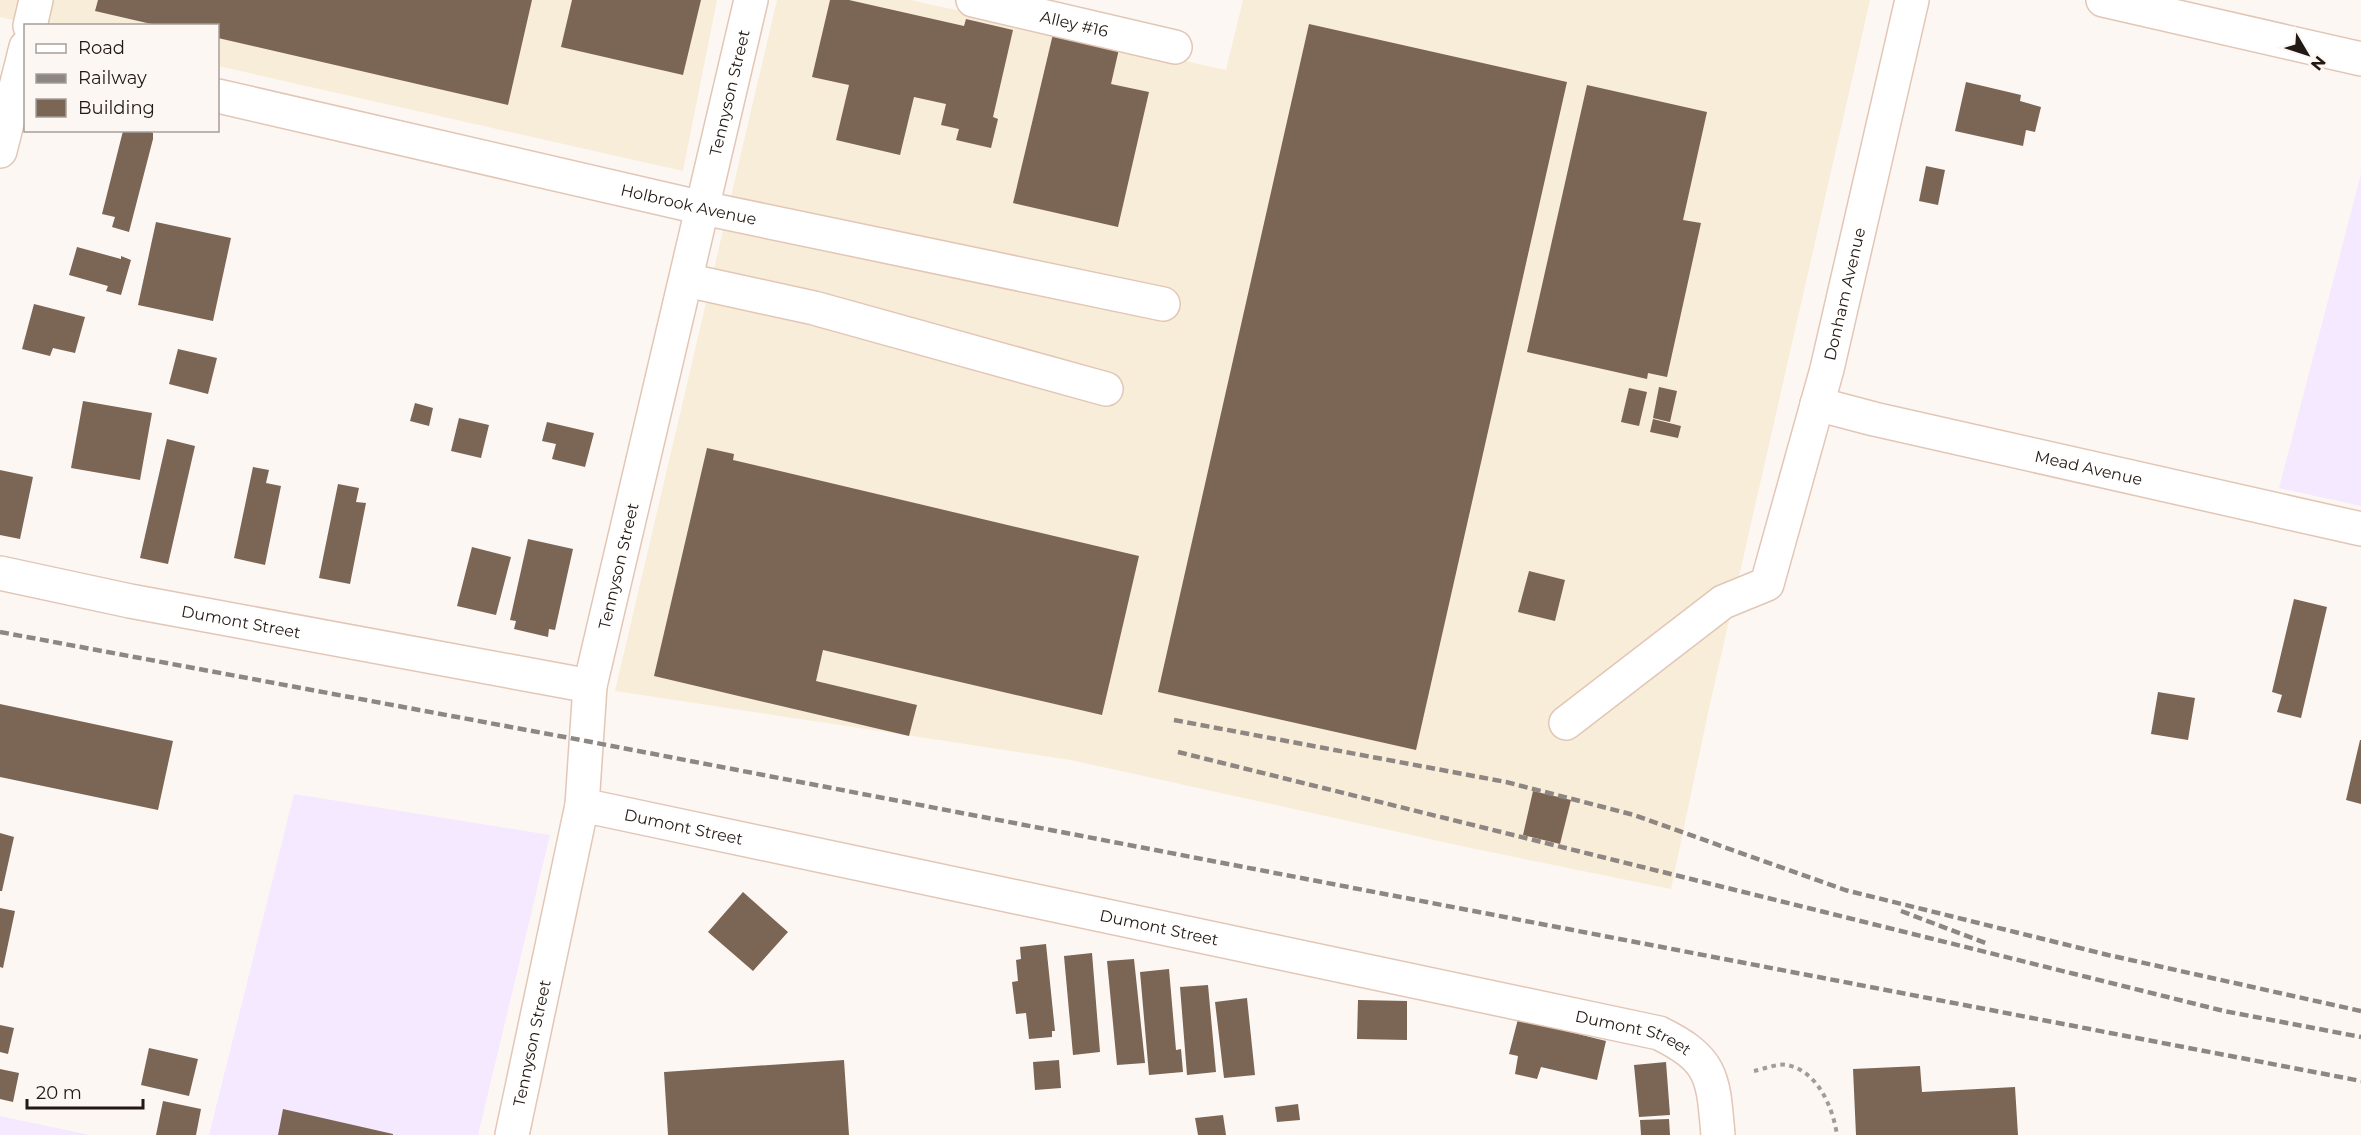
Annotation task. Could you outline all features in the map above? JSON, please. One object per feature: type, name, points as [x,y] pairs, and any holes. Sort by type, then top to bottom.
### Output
[{"type":"street","points":[[28,24],[36,0]]},
{"type":"street","name":"Tennyson Street","points":[[512,1135],[582,805],[590,686],[751,0]]},
{"type":"street","name":"Alley #16","points":[[973,0],[1175,47]]},
{"type":"street","name":"Donham Avenue","points":[[1566,723],[1723,602],[1767,584],[1817,404],[1912,0]]},
{"type":"street","points":[[2103,0],[2361,59]]},
{"type":"street","points":[[0,151],[21,45]]},
{"type":"street","name":"Holbrook Avenue","points":[[219,96],[703,208],[1163,304]]},
{"type":"street","points":[[686,280],[814,308],[1107,389]]},
{"type":"street","name":"Mead Avenue","points":[[1817,404],[1886,422],[2361,529]]},
{"type":"street","name":"Dumont Street","points":[[0,573],[130,601],[590,686]]},
{"type":"street","name":"Dumont Street","points":[[582,805],[1659,1033],[1689,1050],[1701,1062],[1714,1084],[1718,1135]]},
{"type":"path","points":[[1754,1071],[1786,1064],[1808,1076],[1816,1083],[1829,1104],[1837,1135]]},
{"type":"shaded area","points":[[0,0],[717,0],[683,171],[219,66],[219,24],[30,24],[0,17]]},
{"type":"shaded area","points":[[777,0],[911,0],[1226,70],[1243,0],[1870,0],[1708,713],[1671,889],[1466,847],[1071,760],[615,691]]},
{"type":"shaded area","points":[[2361,174],[2361,506],[2279,488]]},
{"type":"shaded area","points":[[294,794],[550,835],[478,1135],[209,1135]]},
{"type":"shaded area","points":[[0,1116],[90,1135],[0,1135]]},
{"type":"building","points":[[98,0],[532,0],[508,105],[219,38],[219,24],[151,24],[95,11]]},
{"type":"building","points":[[572,0],[701,0],[683,75],[561,47]]},
{"type":"building","points":[[830,0],[849,0],[964,26],[966,19],[1013,30],[993,117],[998,119],[991,148],[956,140],[959,129],[941,125],[946,104],[914,97],[900,155],[836,140],[849,85],[812,77]]},
{"type":"building","points":[[1309,24],[1567,82],[1416,750],[1158,692]]},
{"type":"building","points":[[1053,34],[1119,49],[1111,84],[1149,92],[1118,227],[1013,203]]},
{"type":"building","points":[[1966,82],[2021,95],[2020,101],[2041,107],[2035,132],[2026,130],[2023,146],[1955,131]]},
{"type":"building","points":[[1587,85],[1707,112],[1683,220],[1701,223],[1667,377],[1648,373],[1647,379],[1527,352]]},
{"type":"building","points":[[123,132],[153,133],[129,232],[112,227],[115,217],[102,214]]},
{"type":"building","points":[[1926,166],[1945,170],[1938,205],[1919,201]]},
{"type":"building","points":[[156,222],[231,238],[213,321],[138,305]]},
{"type":"building","points":[[77,247],[131,260],[121,295],[106,291],[108,286],[69,275]]},
{"type":"building","points":[[34,304],[85,317],[75,353],[53,348],[50,356],[22,349]]},
{"type":"building","points":[[178,349],[217,358],[208,394],[169,384]]},
{"type":"building","points":[[1659,387],[1677,391],[1670,422],[1653,418]]},
{"type":"building","points":[[1629,388],[1647,392],[1639,426],[1621,422]]},
{"type":"building","points":[[83,401],[152,413],[140,480],[71,468]]},
{"type":"building","points":[[415,403],[433,408],[429,426],[410,421]]},
{"type":"building","points":[[459,418],[489,425],[481,458],[451,451]]},
{"type":"building","points":[[1653,419],[1681,426],[1678,438],[1650,432]]},
{"type":"building","points":[[547,422],[594,433],[585,467],[552,459],[556,444],[542,441]]},
{"type":"building","points":[[167,439],[195,446],[168,564],[140,558]]},
{"type":"building","points":[[707,448],[734,454],[733,460],[1139,556],[1102,715],[823,650],[816,681],[917,705],[909,736],[654,676]]},
{"type":"building","points":[[253,467],[269,470],[266,483],[281,486],[265,565],[234,558]]},
{"type":"building","points":[[0,470],[33,477],[20,539],[0,535]]},
{"type":"building","points":[[338,484],[359,488],[356,502],[366,503],[350,584],[319,578]]},
{"type":"building","points":[[528,539],[573,549],[555,630],[549,629],[548,637],[514,629],[516,621],[510,620]]},
{"type":"building","points":[[472,547],[511,557],[496,615],[457,606]]},
{"type":"building","points":[[1529,571],[1565,580],[1555,621],[1518,612]]},
{"type":"building","points":[[2294,599],[2327,607],[2301,718],[2277,712],[2282,695],[2272,692]]},
{"type":"building","points":[[2158,692],[2195,698],[2188,740],[2151,734]]},
{"type":"building","points":[[0,704],[173,741],[158,810],[0,777]]},
{"type":"building","points":[[2361,740],[2361,804],[2346,800]]},
{"type":"building","points":[[1533,791],[1571,800],[1560,844],[1523,835]]},
{"type":"building","points":[[0,833],[14,837],[2,891],[0,891]]},
{"type":"building","points":[[743,892],[788,932],[753,971],[708,932]]},
{"type":"building","points":[[0,908],[15,911],[3,968],[0,967]]},
{"type":"building","points":[[1046,944],[1055,1031],[1052,1031],[1052,1037],[1029,1039],[1026,1013],[1016,1014],[1012,982],[1018,981],[1016,960],[1021,959],[1020,947]]},
{"type":"building","points":[[1092,953],[1100,1052],[1073,1055],[1064,956]]},
{"type":"building","points":[[1134,959],[1145,1063],[1117,1065],[1107,961]]},
{"type":"building","points":[[1169,969],[1176,1050],[1181,1049],[1183,1072],[1149,1075],[1140,972]]},
{"type":"building","points":[[1208,985],[1216,1072],[1187,1075],[1180,987]]},
{"type":"building","points":[[1247,998],[1255,1075],[1224,1078],[1215,1002]]},
{"type":"building","points":[[1358,1000],[1407,1001],[1407,1040],[1357,1039]]},
{"type":"building","points":[[1518,1019],[1606,1041],[1597,1080],[1541,1067],[1537,1079],[1515,1074],[1518,1056],[1509,1054]]},
{"type":"building","points":[[0,1025],[14,1028],[8,1054],[0,1052]]},
{"type":"building","points":[[149,1048],[198,1059],[189,1096],[141,1085]]},
{"type":"building","points":[[844,1060],[849,1135],[668,1135],[664,1072]]},
{"type":"building","points":[[1059,1060],[1061,1088],[1035,1090],[1033,1062]]},
{"type":"building","points":[[1666,1062],[1670,1115],[1639,1117],[1634,1065]]},
{"type":"building","points":[[1920,1066],[1922,1092],[2015,1087],[2018,1135],[1856,1135],[1853,1069]]},
{"type":"building","points":[[0,1069],[19,1073],[13,1102],[0,1099]]},
{"type":"building","points":[[163,1101],[201,1109],[196,1135],[156,1135]]},
{"type":"building","points":[[1298,1104],[1300,1120],[1277,1122],[1275,1107]]},
{"type":"building","points":[[283,1109],[393,1134],[393,1135],[278,1135]]},
{"type":"building","points":[[1223,1115],[1226,1135],[1198,1135],[1195,1118]]},
{"type":"building","points":[[1669,1119],[1670,1135],[1641,1135],[1640,1120]]},
{"type":"railway","points":[[0,632],[586,741],[2361,1081]]},
{"type":"railway","points":[[1174,720],[1506,782],[1634,815],[1845,890],[2108,955],[2361,1011]]},
{"type":"railway","points":[[1178,752],[2224,1011],[2361,1037]]},
{"type":"railway","points":[[1901,911],[1988,944]]}]
